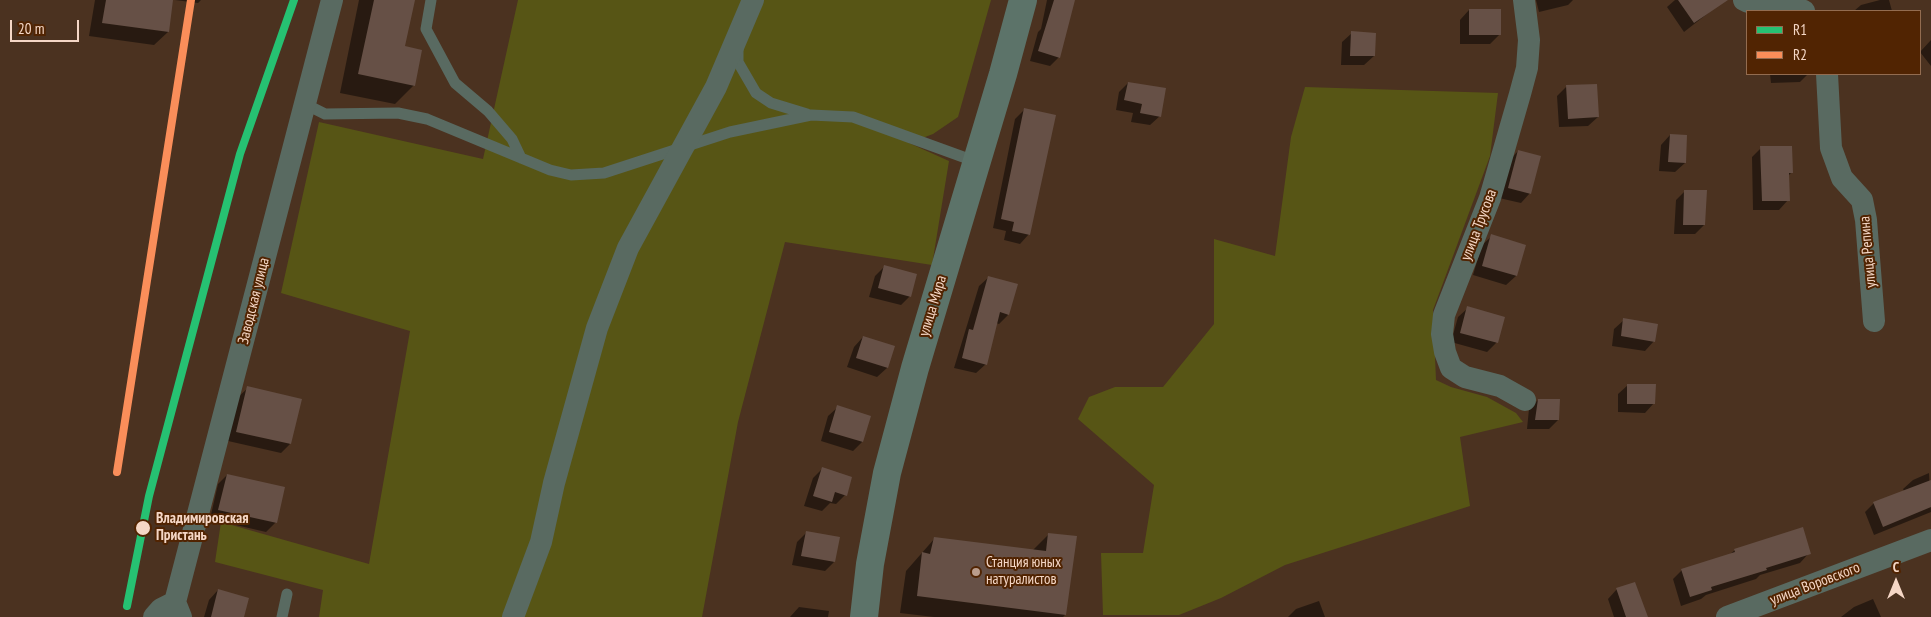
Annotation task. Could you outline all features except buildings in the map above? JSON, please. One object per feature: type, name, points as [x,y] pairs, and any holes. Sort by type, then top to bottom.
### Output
[{"type":"street","name":"Заводская улица","points":[[154,617],[161,609],[178,609],[332,0]]},
{"type":"street","points":[[513,617],[541,542],[554,483],[597,328],[628,248],[716,87],[753,0]]},
{"type":"street","name":"улица Мира","points":[[864,617],[870,564],[887,473],[915,368],[1023,0]]},
{"type":"street","name":"улица Трусова","points":[[1524,0],[1529,40],[1527,68],[1490,198],[1444,315],[1442,334],[1445,352],[1451,368],[1465,377],[1500,386],[1524,400]]},
{"type":"street","points":[[1744,0],[1748,2],[1774,0],[1801,10]]},
{"type":"street","name":"улица Репина","points":[[1827,75],[1831,148],[1842,178],[1862,200],[1866,220],[1874,321]]},
{"type":"street","name":"улица Воровского","points":[[1727,617],[1931,540]]},
{"type":"lane","points":[[431,0],[426,29],[455,83],[488,111],[512,139],[521,158]]},
{"type":"lane","points":[[739,32],[738,62],[756,93],[771,103],[811,115],[852,117],[977,162]]},
{"type":"lane","points":[[305,104],[325,114],[398,113],[427,119],[550,170],[571,175],[604,173],[641,163],[685,146],[730,132],[811,115]]},
{"type":"lane","points":[[282,617],[287,594]]},
{"type":"shaded area","points":[[518,0],[991,0],[958,117],[933,134],[909,143],[949,161],[932,265],[785,242],[738,422],[702,617],[319,617],[323,590],[215,562],[221,522],[369,564],[410,331],[281,293],[319,122],[483,159]]},
{"type":"shaded area","points":[[1305,87],[1498,93],[1490,156],[1433,310],[1436,380],[1451,387],[1487,397],[1516,413],[1523,422],[1460,437],[1470,506],[1285,565],[1221,598],[1179,615],[1103,615],[1101,553],[1143,553],[1154,485],[1078,419],[1089,397],[1115,387],[1163,387],[1214,324],[1214,239],[1275,256],[1291,137]]},
{"type":"transit line","name":"R2","points":[[117,472],[191,0]]},
{"type":"transit line","name":"R1","points":[[127,606],[149,496],[240,154],[294,0]]},
{"type":"place","name":"Владимировская Пристань","points":[[143,528]]},
{"type":"place","name":"Станция юных натуралистов","points":[[976,572]]}]
